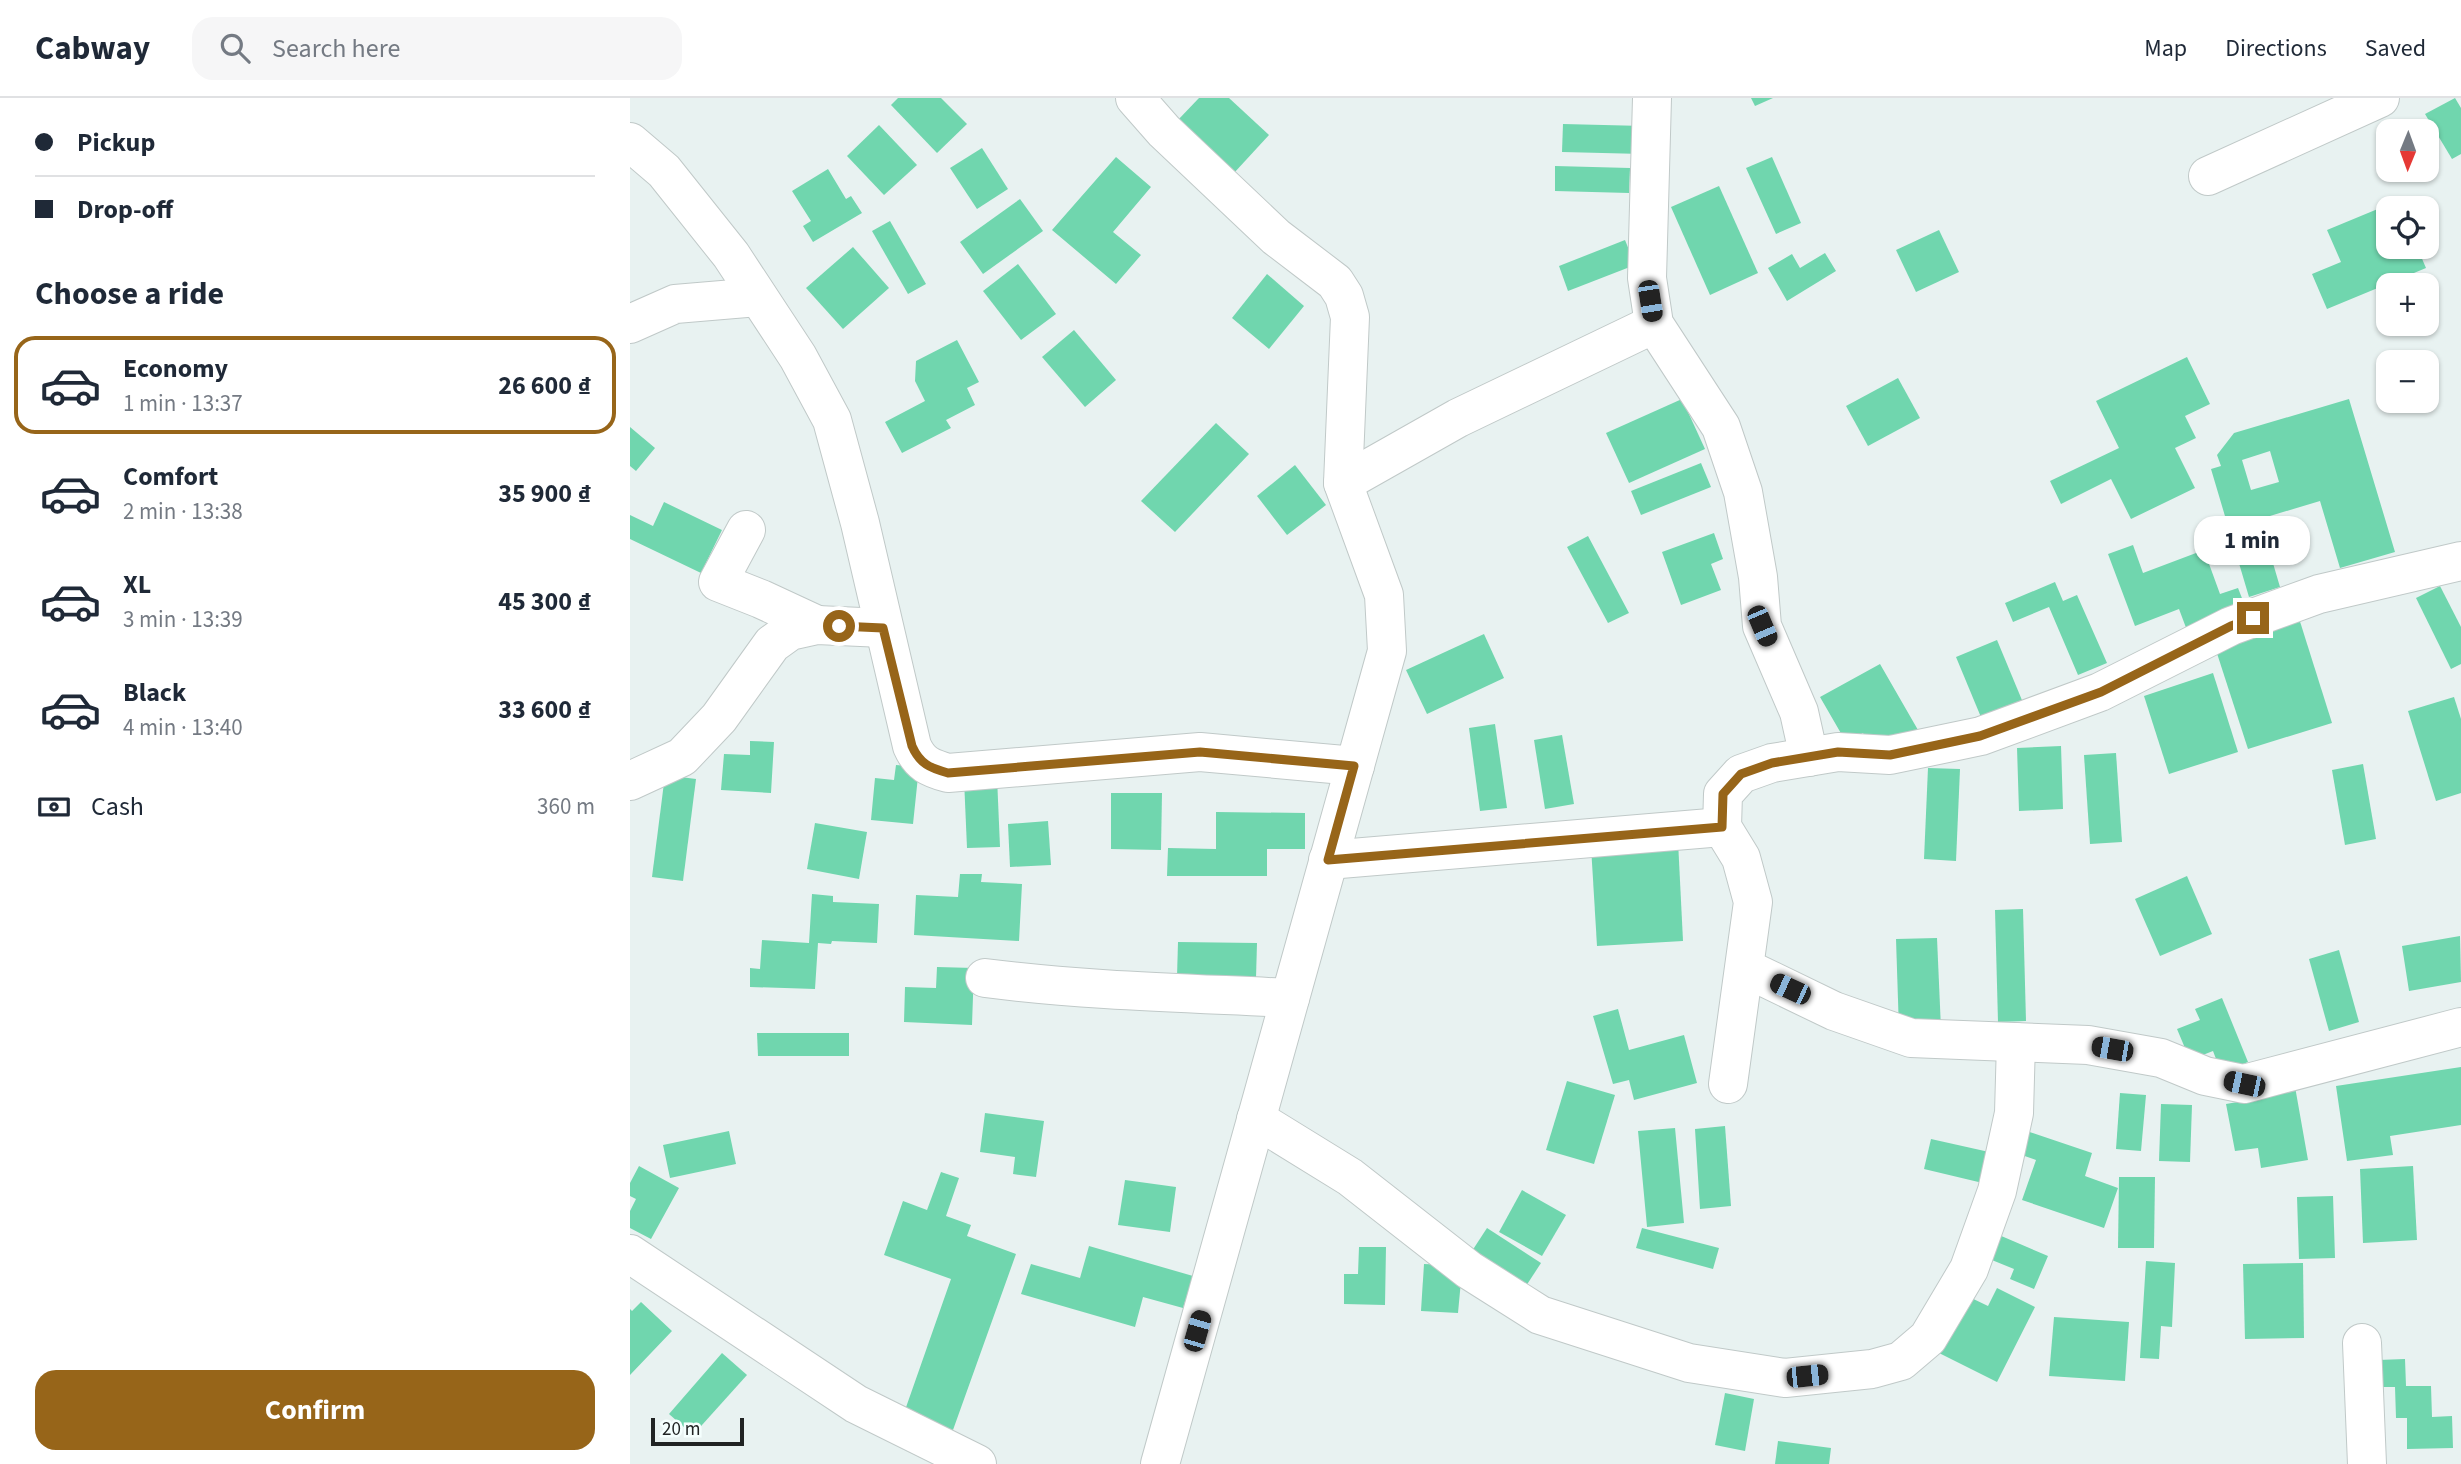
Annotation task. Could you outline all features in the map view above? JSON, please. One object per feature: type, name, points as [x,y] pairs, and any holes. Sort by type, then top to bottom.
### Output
[{"type":"street","points":[[1135,98],[1164,131],[1276,237],[1335,282],[1344,296],[1350,317],[1343,483],[1384,595],[1387,651],[1160,1464]]},
{"type":"street","points":[[1653,98],[1647,278],[1654,324],[1721,427],[1742,492],[1759,577],[1762,626],[1799,712],[1809,757]]},
{"type":"street","points":[[2208,176],[2380,98]]},
{"type":"street","points":[[630,142],[664,172],[731,255],[798,357],[832,420],[860,523],[912,746],[918,759],[932,769],[948,773],[1200,752],[1354,766]]},
{"type":"street","points":[[630,324],[675,304],[758,296]]},
{"type":"street","points":[[1343,483],[1458,418],[1654,324]]},
{"type":"street","points":[[746,530],[718,582],[761,598],[817,625]]},
{"type":"street","points":[[1728,1084],[1753,902],[1741,858],[1722,827],[1723,794],[1741,774],[1772,763],[1838,752],[1890,755],[1980,736],[2101,692],[2231,626],[2306,598],[2461,561]]},
{"type":"street","points":[[630,781],[682,757],[719,718],[772,644],[790,631],[817,625],[883,628]]},
{"type":"street","points":[[1328,860],[1722,827]]},
{"type":"street","points":[[1745,968],[1834,1011],[1911,1038],[2088,1045],[2161,1058],[2205,1076],[2244,1084],[2461,1027]]},
{"type":"street","points":[[985,978],[1055,987],[1290,998]]},
{"type":"street","points":[[1256,1119],[1350,1177],[1469,1270],[1540,1315],[1689,1363],[1785,1378],[1797,1377],[1872,1369],[1901,1361],[1928,1338],[1969,1269],[1997,1191],[2014,1113],[2016,1042]]},
{"type":"street","points":[[630,1254],[856,1404],[977,1464]]},
{"type":"street","points":[[2362,1343],[2367,1464]]},
{"type":"building","points":[[898,98],[941,98],[967,124],[937,153],[891,105]]},
{"type":"building","points":[[1199,98],[1229,98],[1269,135],[1234,173],[1177,121]]},
{"type":"building","points":[[1751,98],[1773,98],[1755,106]]},
{"type":"building","points":[[2455,98],[2461,108],[2461,154],[2452,159],[2440,139],[2440,119],[2428,119],[2425,114]]},
{"type":"building","points":[[1563,124],[1644,126],[1643,154],[1562,152]]},
{"type":"building","points":[[879,125],[917,165],[884,195],[847,156]]},
{"type":"building","points":[[982,148],[1008,189],[977,209],[950,168]]},
{"type":"building","points":[[1116,157],[1151,187],[1113,232],[1141,255],[1116,284],[1052,230]]},
{"type":"building","points":[[1772,157],[1801,223],[1776,234],[1746,168]]},
{"type":"building","points":[[1555,166],[1630,168],[1629,193],[1555,191]]},
{"type":"building","points":[[828,169],[846,199],[851,196],[862,213],[813,242],[803,226],[811,221],[792,191]]},
{"type":"building","points":[[1719,186],[1758,273],[1710,295],[1671,207]]},
{"type":"building","points":[[1020,199],[1043,231],[983,274],[960,242]]},
{"type":"building","points":[[2376,210],[2376,259],[2422,259],[2426,268],[2414,273],[2376,273],[2376,289],[2327,309],[2312,274],[2341,262],[2327,230]]},
{"type":"building","points":[[890,221],[926,284],[908,294],[872,231]]},
{"type":"building","points":[[1939,230],[1959,272],[1916,292],[1896,250]]},
{"type":"building","points":[[1625,240],[1635,265],[1568,291],[1559,266]]},
{"type":"building","points":[[853,247],[889,288],[843,329],[806,288]]},
{"type":"building","points":[[1825,253],[1836,271],[1787,301],[1768,268],[1792,254],[1800,268]]},
{"type":"building","points":[[1018,264],[1056,314],[1021,340],[983,291]]},
{"type":"building","points":[[1267,274],[1304,306],[1269,349],[1232,318]]},
{"type":"building","points":[[1074,330],[1116,380],[1085,407],[1042,357]]},
{"type":"building","points":[[957,340],[979,382],[967,388],[975,405],[946,420],[951,428],[902,453],[885,422],[925,401],[915,381],[916,361]]},
{"type":"building","points":[[2187,357],[2210,404],[2185,416],[2196,438],[2175,448],[2195,488],[2131,519],[2111,479],[2061,504],[2050,481],[2119,448],[2096,401]]},
{"type":"building","points":[[1898,378],[1920,418],[1868,446],[1846,406]]},
{"type":"building","points":[[1682,399],[1705,449],[1629,483],[1606,433]]},
{"type":"building","points":[[2349,399],[2395,552],[2340,568],[2320,501],[2260,519],[2280,587],[2249,597],[2211,469],[2221,466],[2217,455],[2234,433]],"holes":[[[2270,451],[2279,482],[2251,490],[2242,460]]]},
{"type":"building","points":[[1216,423],[1249,454],[1175,532],[1141,501]]},
{"type":"building","points":[[630,427],[655,448],[636,471],[630,466]]},
{"type":"building","points":[[1701,463],[1711,487],[1641,515],[1631,491]]},
{"type":"building","points":[[1295,465],[1326,505],[1287,535],[1257,496]]},
{"type":"building","points":[[664,502],[722,530],[701,573],[630,539],[630,515],[653,526]]},
{"type":"building","points":[[1714,533],[1723,559],[1711,564],[1721,590],[1681,605],[1662,552]]},
{"type":"building","points":[[1588,536],[1629,613],[1608,623],[1567,547]]},
{"type":"building","points":[[2133,545],[2143,573],[2204,550],[2220,594],[2238,588],[2247,611],[2188,633],[2179,609],[2135,626],[2108,554]]},
{"type":"building","points":[[2055,582],[2063,601],[2077,595],[2107,663],[2078,675],[2049,607],[2013,622],[2005,603]]},
{"type":"building","points":[[2440,586],[2461,627],[2461,664],[2451,669],[2416,598]]},
{"type":"building","points":[[2297,612],[2332,723],[2248,749],[2212,638]]},
{"type":"building","points":[[1484,634],[1504,678],[1427,714],[1406,670]]},
{"type":"building","points":[[1997,640],[2024,705],[1983,722],[1956,657]]},
{"type":"building","points":[[1880,664],[1918,730],[1871,748],[1863,733],[1846,742],[1820,697]]},
{"type":"building","points":[[2213,673],[2238,752],[2169,774],[2144,696]]},
{"type":"building","points":[[2454,697],[2461,719],[2461,793],[2436,801],[2408,711]]},
{"type":"building","points":[[1495,724],[1507,808],[1480,811],[1469,728]]},
{"type":"building","points":[[1562,735],[1574,804],[1545,809],[1534,740]]},
{"type":"building","points":[[750,741],[774,742],[771,793],[721,790],[724,754],[750,755]]},
{"type":"building","points":[[2061,746],[2063,809],[2019,811],[2017,748]]},
{"type":"building","points":[[2116,753],[2122,842],[2090,844],[2084,755]]},
{"type":"building","points":[[2363,764],[2376,839],[2345,845],[2332,770]]},
{"type":"building","points":[[896,765],[919,767],[913,824],[871,820],[875,778],[894,780]]},
{"type":"building","points":[[1928,768],[1960,769],[1956,861],[1924,859]]},
{"type":"building","points":[[665,775],[696,779],[683,881],[652,877]]},
{"type":"building","points":[[997,777],[1000,847],[967,848],[964,779]]},
{"type":"building","points":[[1111,793],[1162,793],[1161,850],[1111,849]]},
{"type":"building","points":[[1216,812],[1305,813],[1305,849],[1267,849],[1267,876],[1167,876],[1168,848],[1216,849]]},
{"type":"building","points":[[1048,821],[1051,865],[1010,867],[1008,824]]},
{"type":"building","points":[[815,823],[867,832],[859,879],[807,869]]},
{"type":"building","points":[[1678,841],[1683,941],[1597,946],[1591,846]]},
{"type":"building","points":[[960,874],[982,874],[981,882],[1022,884],[1019,941],[914,935],[916,895],[958,897]]},
{"type":"building","points":[[2187,876],[2212,934],[2160,956],[2135,899]]},
{"type":"building","points":[[812,894],[833,896],[833,902],[879,904],[877,943],[818,943],[815,989],[750,987],[750,968],[760,969],[762,940],[809,943]]},
{"type":"building","points":[[2023,909],[2026,1021],[1998,1022],[1995,910]]},
{"type":"building","points":[[2460,936],[2461,982],[2409,991],[2402,946]]},
{"type":"building","points":[[1937,938],[1941,1029],[1899,1030],[1896,939]]},
{"type":"building","points":[[1178,942],[1257,943],[1256,978],[1177,977]]},
{"type":"building","points":[[2339,950],[2359,1022],[2329,1031],[2309,959]]},
{"type":"building","points":[[937,967],[974,968],[972,1025],[904,1022],[905,987],[936,988]]},
{"type":"building","points":[[2222,998],[2248,1062],[2221,1072],[2213,1051],[2190,1060],[2177,1029],[2200,1020],[2195,1009]]},
{"type":"building","points":[[1618,1009],[1629,1050],[1684,1035],[1697,1083],[1634,1100],[1629,1080],[1613,1084],[1593,1016]]},
{"type":"building","points":[[757,1033],[849,1033],[849,1056],[758,1056]]},
{"type":"building","points":[[2461,1067],[2461,1125],[2390,1136],[2393,1155],[2347,1161],[2336,1086]]},
{"type":"building","points":[[1567,1081],[1615,1095],[1594,1164],[1546,1150]]},
{"type":"building","points":[[2294,1081],[2308,1160],[2261,1168],[2258,1148],[2235,1151],[2226,1104],[2249,1100]]},
{"type":"building","points":[[2120,1093],[2146,1095],[2141,1151],[2116,1149]]},
{"type":"building","points":[[2161,1104],[2192,1105],[2190,1162],[2159,1161]]},
{"type":"building","points":[[985,1113],[1044,1121],[1036,1177],[1013,1174],[1015,1157],[980,1152]]},
{"type":"building","points":[[1725,1126],[1731,1206],[1700,1209],[1695,1129]]},
{"type":"building","points":[[1675,1128],[1684,1223],[1647,1227],[1638,1131]]},
{"type":"building","points":[[2024,1130],[2092,1153],[2085,1176],[2118,1188],[2104,1228],[2022,1200],[2036,1160],[2016,1153]]},
{"type":"building","points":[[729,1131],[736,1164],[670,1178],[663,1145]]},
{"type":"building","points":[[1931,1139],[1998,1154],[1991,1185],[1924,1169]]},
{"type":"building","points":[[639,1166],[679,1188],[651,1239],[630,1228],[630,1211],[636,1199],[630,1196],[630,1183]]},
{"type":"building","points":[[2413,1166],[2417,1240],[2363,1243],[2360,1169]]},
{"type":"building","points":[[941,1172],[959,1178],[946,1216],[971,1225],[967,1236],[1016,1254],[953,1430],[904,1413],[951,1279],[884,1255],[903,1201],[927,1210]]},
{"type":"building","points":[[2119,1177],[2155,1177],[2154,1248],[2118,1248]]},
{"type":"building","points":[[1125,1180],[1176,1187],[1170,1232],[1118,1225]]},
{"type":"building","points":[[1522,1190],[1566,1215],[1542,1256],[1499,1232]]},
{"type":"building","points":[[2333,1196],[2335,1258],[2299,1259],[2297,1197]]},
{"type":"building","points":[[1487,1228],[1541,1263],[1526,1286],[1472,1251]]},
{"type":"building","points":[[1642,1228],[1719,1248],[1713,1269],[1636,1248]]},
{"type":"building","points":[[1992,1232],[2048,1256],[2034,1289],[2010,1279],[2014,1269],[1982,1256]]},
{"type":"building","points":[[1089,1246],[1193,1276],[1183,1308],[1143,1297],[1135,1327],[1021,1294],[1031,1264],[1080,1278]]},
{"type":"building","points":[[1359,1247],[1386,1247],[1385,1305],[1344,1304],[1344,1274],[1358,1274]]},
{"type":"building","points":[[2146,1261],[2175,1263],[2172,1327],[2161,1326],[2159,1359],[2140,1358]]},
{"type":"building","points":[[2303,1263],[2304,1338],[2245,1339],[2243,1264]]},
{"type":"building","points":[[1424,1264],[1445,1265],[1462,1270],[1458,1313],[1421,1311]]},
{"type":"building","points":[[1997,1288],[2035,1307],[1997,1382],[1935,1351],[1963,1294],[1988,1306]]},
{"type":"building","points":[[641,1302],[672,1331],[630,1375],[630,1309],[632,1311]]},
{"type":"building","points":[[2054,1317],[2129,1322],[2125,1381],[2049,1376]]},
{"type":"building","points":[[722,1353],[747,1375],[693,1435],[669,1414]]},
{"type":"building","points":[[2405,1359],[2406,1386],[2431,1386],[2432,1417],[2452,1416],[2453,1448],[2407,1449],[2407,1418],[2396,1418],[2395,1387],[2378,1387],[2378,1360]]},
{"type":"building","points":[[1725,1393],[1754,1399],[1745,1451],[1715,1445]]},
{"type":"building","points":[[1778,1441],[1831,1448],[1829,1464],[1775,1464]]},
{"type":"route","points":[[839,626],[883,628],[912,746],[918,759],[932,769],[948,773],[1200,752],[1354,766],[1328,860],[1722,827],[1723,794],[1741,774],[1772,763],[1838,752],[1890,755],[1980,736],[2101,692],[2231,626],[2253,618]]}]
